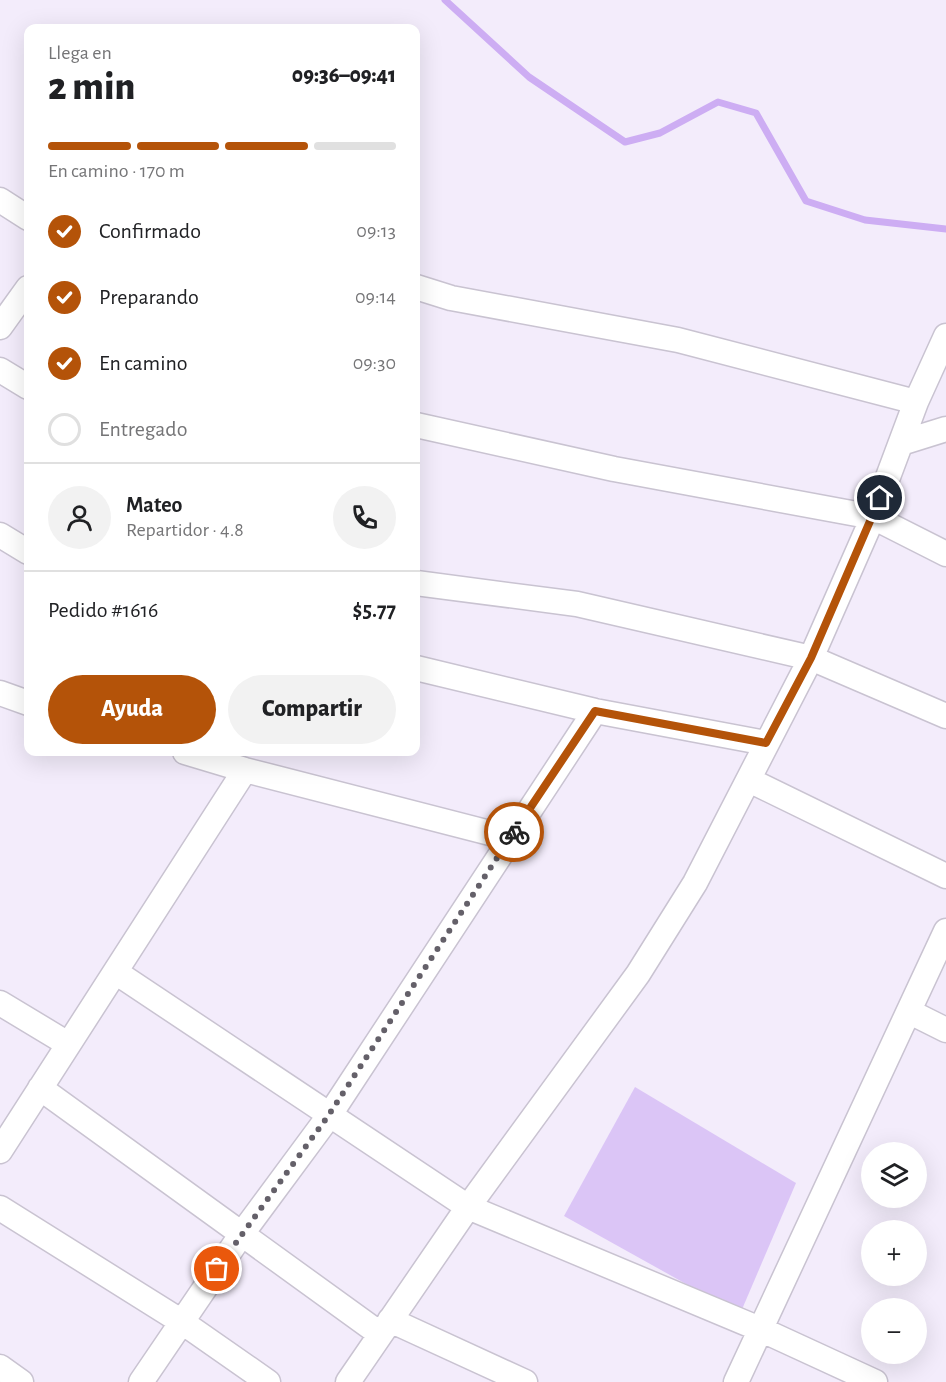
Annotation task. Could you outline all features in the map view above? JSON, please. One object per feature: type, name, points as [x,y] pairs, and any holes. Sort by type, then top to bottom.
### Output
[{"type":"street","points":[[0,200],[24,215]]},
{"type":"street","points":[[420,288],[451,298],[678,340],[915,402]]},
{"type":"street","points":[[0,327],[24,294]]},
{"type":"street","points":[[348,1382],[468,1207],[638,974],[695,883],[811,658],[873,516],[915,402],[946,336]]},
{"type":"street","points":[[0,370],[24,385]]},
{"type":"street","points":[[420,426],[614,469],[873,516],[946,554]]},
{"type":"street","points":[[901,443],[946,429]]},
{"type":"street","points":[[0,535],[24,550]]},
{"type":"street","points":[[420,584],[577,604],[811,658],[946,716]]},
{"type":"street","points":[[420,669],[595,711],[766,743]]},
{"type":"street","points":[[141,1382],[241,1235],[328,1116],[509,838],[595,711]]},
{"type":"street","points":[[198,756],[509,838]]},
{"type":"street","points":[[0,1151],[68,1044],[117,973],[245,770]]},
{"type":"street","points":[[749,780],[946,876]]},
{"type":"street","points":[[736,1382],[946,931]]},
{"type":"street","points":[[117,973],[328,1116],[468,1207],[762,1330],[875,1382]]},
{"type":"street","points":[[0,1003],[68,1044]]},
{"type":"street","points":[[910,1012],[946,1030]]},
{"type":"street","points":[[40,1088],[241,1235],[385,1327],[525,1382]]},
{"type":"street","points":[[0,1208],[182,1322],[268,1382]]},
{"type":"street","points":[[0,1367],[21,1382]]},
{"type":"shaded area","points":[[635,1087],[796,1183],[740,1314],[564,1216]]},
{"type":"waterway","points":[[445,0],[529,77],[625,142],[660,133],[718,102],[756,113],[806,201],[865,220],[946,229]]},
{"type":"way so far","points":[[217,1269],[328,1116],[514,832]]},
{"type":"route","points":[[514,832],[595,711],[766,743],[811,658],[880,498]]}]
